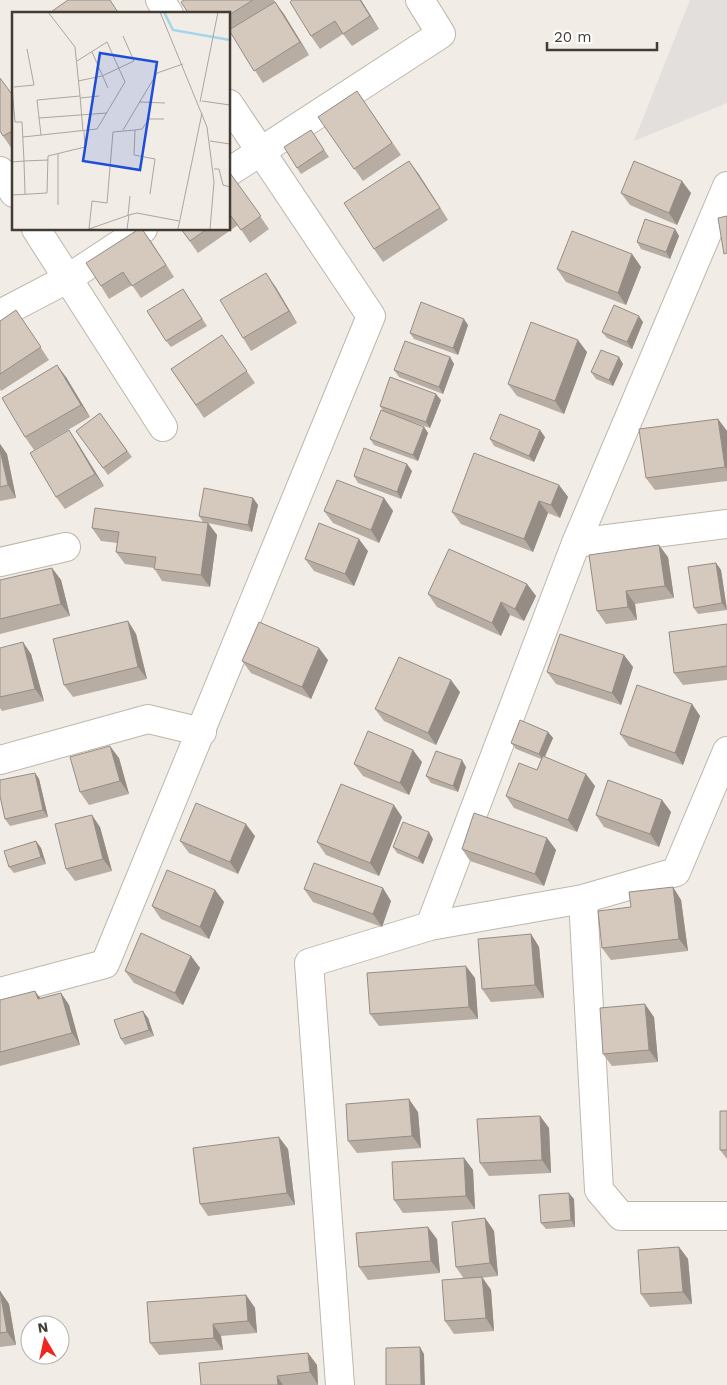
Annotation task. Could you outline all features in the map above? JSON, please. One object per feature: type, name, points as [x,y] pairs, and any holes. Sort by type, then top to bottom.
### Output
[{"type":"street","points":[[160,0],[168,12]]},
{"type":"street","points":[[230,171],[442,34],[420,0]]},
{"type":"street","points":[[0,992],[105,964],[202,732],[371,316],[230,106]]},
{"type":"street","points":[[0,171],[12,190]]},
{"type":"street","points":[[430,926],[576,543],[727,186]]},
{"type":"street","points":[[37,230],[163,427]]},
{"type":"street","points":[[0,314],[68,280],[142,230]]},
{"type":"street","points":[[576,543],[727,524]]},
{"type":"street","points":[[0,562],[66,547]]},
{"type":"street","points":[[0,760],[148,719],[202,732]]},
{"type":"street","points":[[340,1385],[308,963],[430,926],[583,899],[676,872],[727,751]]},
{"type":"street","points":[[583,899],[599,1190],[621,1216],[727,1216]]},
{"type":"shaded area","points":[[690,0],[727,0],[727,103],[634,141]]},
{"type":"building","points":[[68,0],[110,0],[118,12],[51,12]]},
{"type":"building","points":[[184,0],[253,0],[230,14],[230,12],[188,12],[181,2]]},
{"type":"building","points":[[292,0],[360,0],[370,16],[343,34],[335,21],[311,36],[290,2]]},
{"type":"building","points":[[275,2],[300,42],[254,71],[230,29]]},
{"type":"building","points":[[0,78],[12,94],[12,131],[3,136],[0,131]]},
{"type":"building","points":[[357,91],[392,143],[354,169],[318,117]]},
{"type":"building","points":[[311,130],[324,150],[297,168],[284,147]]},
{"type":"building","points":[[409,161],[440,208],[374,249],[344,203]]},
{"type":"building","points":[[634,161],[682,181],[669,213],[621,193]]},
{"type":"building","points":[[230,173],[261,216],[241,230],[230,214]]},
{"type":"building","points":[[727,216],[727,253],[724,254],[718,218]]},
{"type":"building","points":[[645,219],[675,229],[666,252],[637,242]]},
{"type":"building","points":[[137,230],[143,230],[166,265],[132,286],[123,272],[101,286],[86,263]]},
{"type":"building","points":[[182,230],[206,230],[190,241]]},
{"type":"building","points":[[572,231],[632,254],[618,293],[557,269]]},
{"type":"building","points":[[266,273],[289,311],[243,338],[220,300]]},
{"type":"building","points":[[183,289],[202,319],[166,341],[147,311]]},
{"type":"building","points":[[421,302],[464,319],[453,348],[410,333]]},
{"type":"building","points":[[614,305],[639,316],[627,342],[602,332]]},
{"type":"building","points":[[16,310],[41,347],[0,374],[0,321]]},
{"type":"building","points":[[531,322],[578,340],[555,401],[508,384]]},
{"type":"building","points":[[222,335],[247,371],[196,405],[171,369]]},
{"type":"building","points":[[405,341],[450,357],[439,387],[394,370]]},
{"type":"building","points":[[601,350],[619,357],[609,380],[591,372]]},
{"type":"building","points":[[57,365],[81,405],[25,437],[2,398]]},
{"type":"building","points":[[390,377],[436,394],[426,422],[380,406]]},
{"type":"building","points":[[381,410],[424,427],[413,455],[370,439]]},
{"type":"building","points":[[100,413],[127,451],[103,468],[76,431]]},
{"type":"building","points":[[500,414],[540,430],[529,456],[490,439]]},
{"type":"building","points":[[718,419],[725,467],[646,478],[639,429]]},
{"type":"building","points":[[69,430],[95,474],[56,497],[30,453]]},
{"type":"building","points":[[364,448],[407,464],[397,492],[354,476]]},
{"type":"building","points":[[0,450],[8,485],[0,487]]},
{"type":"building","points":[[474,453],[559,485],[551,505],[539,501],[524,539],[452,512]]},
{"type":"building","points":[[337,480],[384,498],[371,530],[324,511]]},
{"type":"building","points":[[204,488],[253,498],[248,525],[199,516]]},
{"type":"building","points":[[95,508],[208,523],[201,575],[154,569],[156,557],[116,552],[119,532],[92,528]]},
{"type":"building","points":[[319,523],[359,539],[345,574],[305,559]]},
{"type":"building","points":[[659,545],[665,586],[626,591],[628,607],[597,611],[589,555]]},
{"type":"building","points":[[449,549],[527,584],[515,609],[501,602],[492,623],[428,594]]},
{"type":"building","points":[[716,563],[722,603],[694,608],[688,567]]},
{"type":"building","points":[[52,568],[61,604],[0,619],[0,580]]},
{"type":"building","points":[[128,621],[138,667],[64,685],[53,639]]},
{"type":"building","points":[[259,622],[319,648],[302,687],[242,661]]},
{"type":"building","points":[[727,624],[727,666],[674,673],[669,632]]},
{"type":"building","points":[[560,634],[624,655],[612,693],[547,672]]},
{"type":"building","points":[[23,642],[35,689],[0,697],[0,648]]},
{"type":"building","points":[[399,657],[451,680],[428,733],[375,709]]},
{"type":"building","points":[[637,685],[692,704],[675,753],[620,734]]},
{"type":"building","points":[[520,720],[548,732],[539,754],[511,743]]},
{"type":"building","points":[[368,731],[413,750],[400,783],[354,764]]},
{"type":"building","points":[[110,746],[120,781],[80,792],[70,757]]},
{"type":"building","points":[[436,751],[462,760],[453,786],[426,776]]},
{"type":"building","points":[[543,756],[586,774],[568,820],[506,796],[519,763],[537,770]]},
{"type":"building","points":[[35,773],[43,810],[5,819],[0,796],[0,780]]},
{"type":"building","points":[[608,780],[662,800],[650,834],[596,815]]},
{"type":"building","points":[[341,784],[394,805],[370,863],[317,842]]},
{"type":"building","points":[[196,803],[246,824],[230,862],[180,841]]},
{"type":"building","points":[[474,813],[547,838],[535,874],[462,849]]},
{"type":"building","points":[[92,815],[103,859],[66,869],[55,824]]},
{"type":"building","points":[[403,822],[429,832],[418,858],[393,847]]},
{"type":"building","points":[[36,841],[41,857],[9,867],[4,851]]},
{"type":"building","points":[[314,863],[383,888],[373,914],[304,889]]},
{"type":"building","points":[[167,870],[215,890],[200,927],[152,906]]},
{"type":"building","points":[[673,887],[679,939],[602,948],[598,911],[631,907],[629,892]]},
{"type":"building","points":[[141,933],[191,956],[175,993],[125,971]]},
{"type":"building","points":[[531,934],[535,985],[482,989],[478,939]]},
{"type":"building","points":[[466,966],[469,1007],[370,1014],[367,973]]},
{"type":"building","points":[[35,991],[38,999],[61,993],[72,1033],[0,1052],[0,1000]]},
{"type":"building","points":[[645,1004],[649,1050],[603,1054],[600,1008]]},
{"type":"building","points":[[143,1011],[149,1030],[121,1039],[114,1020]]},
{"type":"building","points":[[409,1099],[412,1136],[348,1141],[346,1104]]},
{"type":"building","points":[[720,1111],[727,1111],[727,1150],[720,1150]]},
{"type":"building","points":[[540,1116],[542,1160],[480,1163],[477,1119]]},
{"type":"building","points":[[279,1137],[287,1193],[200,1204],[193,1148]]},
{"type":"building","points":[[464,1158],[466,1196],[394,1200],[392,1162]]},
{"type":"building","points":[[569,1193],[571,1220],[541,1223],[539,1195]]},
{"type":"building","points":[[485,1218],[490,1263],[456,1267],[452,1222]]},
{"type":"building","points":[[428,1227],[431,1261],[359,1267],[356,1233]]},
{"type":"building","points":[[679,1247],[683,1292],[641,1294],[638,1250]]},
{"type":"building","points":[[482,1277],[486,1318],[445,1321],[442,1280]]},
{"type":"building","points":[[0,1291],[7,1332],[0,1333]]},
{"type":"building","points":[[246,1295],[248,1321],[213,1324],[214,1338],[150,1343],[147,1302]]},
{"type":"building","points":[[420,1347],[421,1385],[386,1385],[386,1348]]},
{"type":"building","points":[[308,1353],[310,1372],[277,1376],[278,1385],[201,1385],[199,1363]]}]
